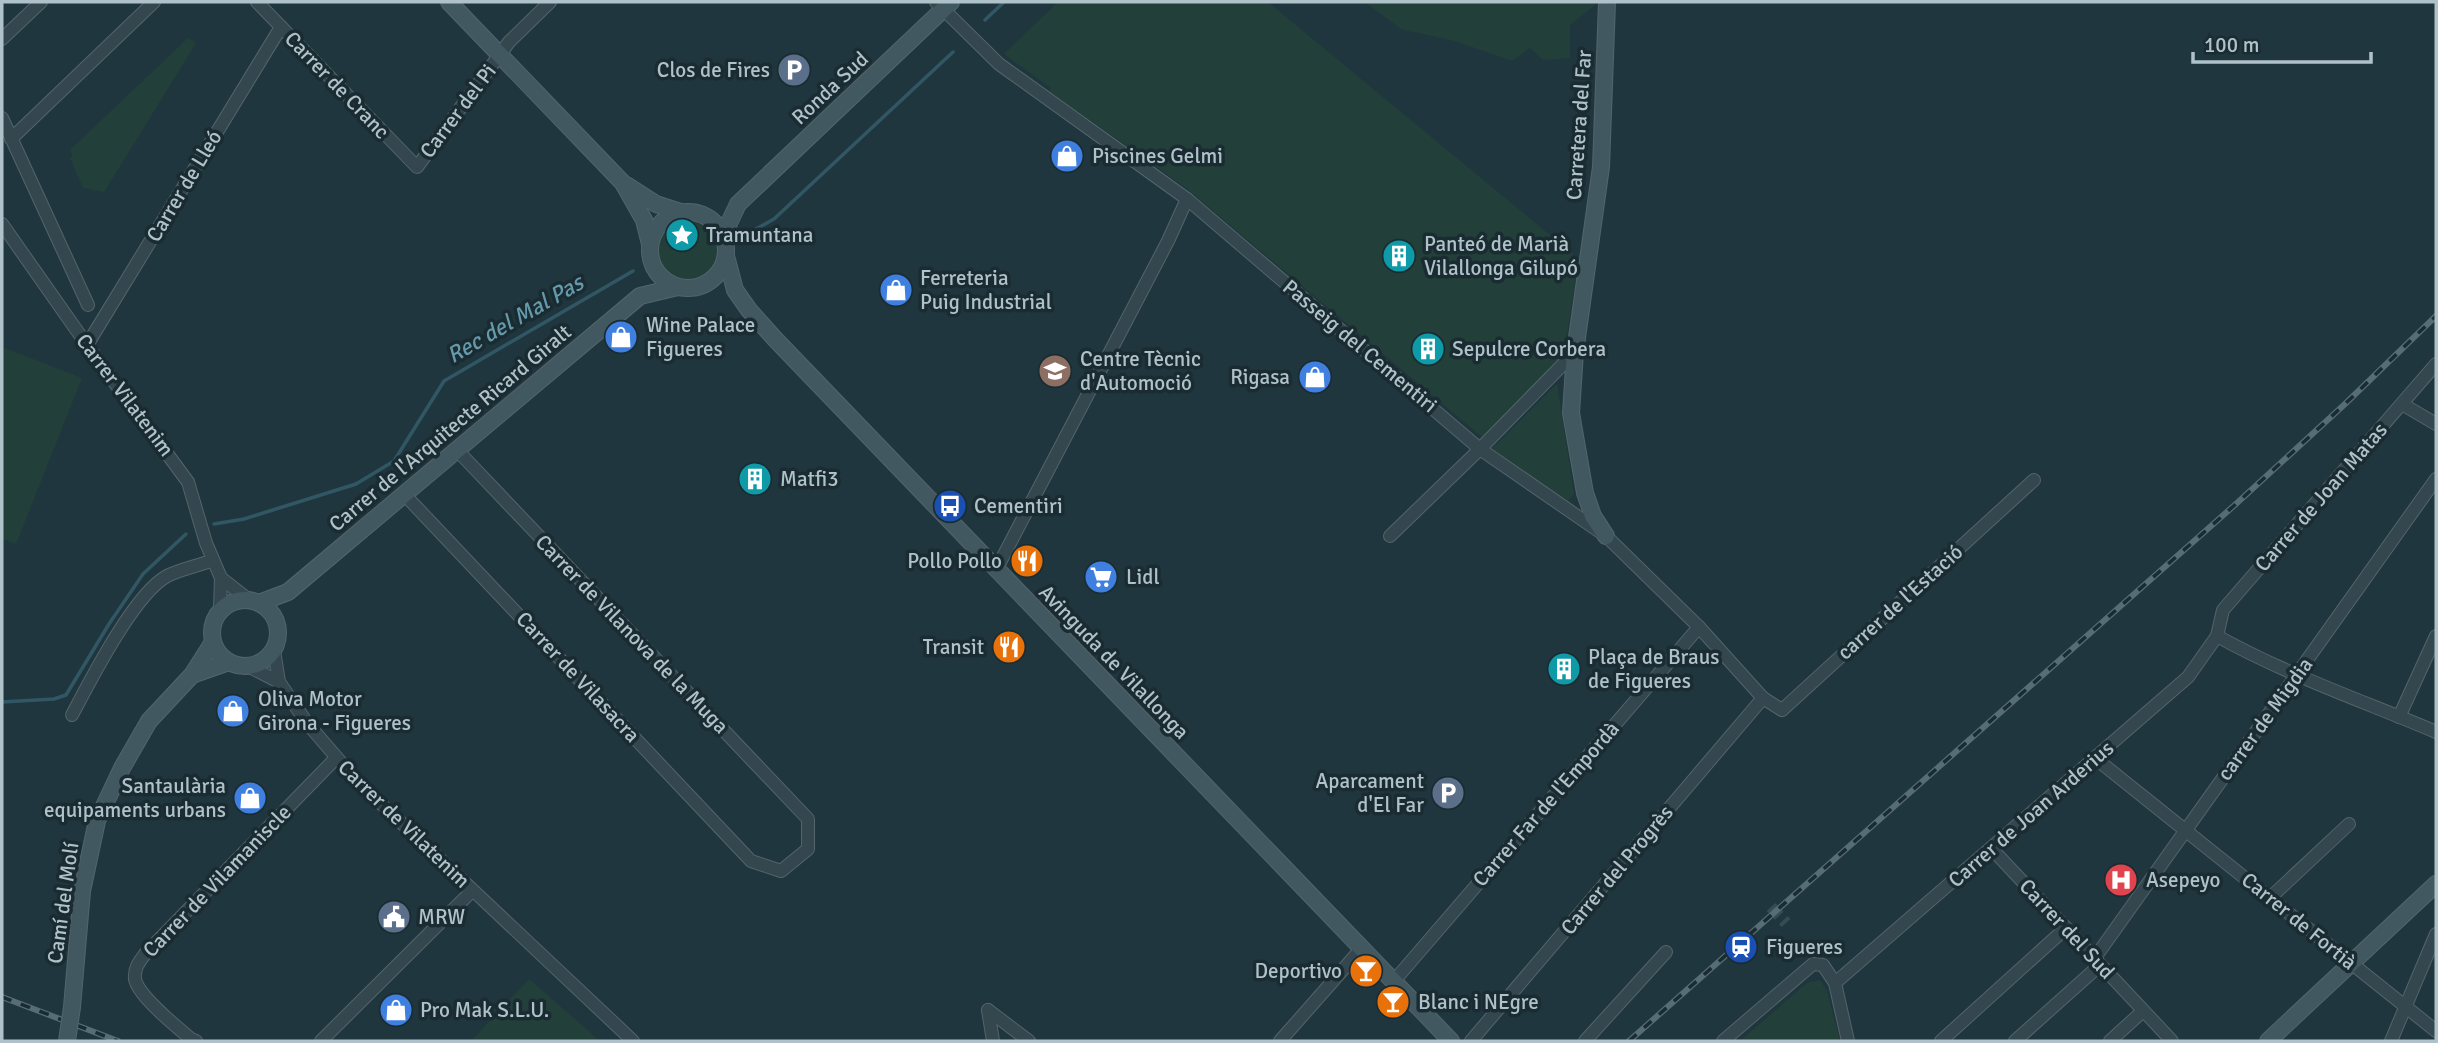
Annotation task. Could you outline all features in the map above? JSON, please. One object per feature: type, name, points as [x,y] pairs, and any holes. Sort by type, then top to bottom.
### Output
[{"type":"main road","points":[[449,2],[623,183],[656,204],[681,212],[700,214],[716,224],[725,247],[720,271],[715,277],[698,287],[678,287],[662,277],[651,252],[644,220],[623,183]]},
{"type":"main road","name":"Carretera del Far","points":[[1606,536],[1593,516],[1586,493],[1571,413],[1576,352],[1601,167],[1607,2]]},
{"type":"main road","name":"Ronda Sud","points":[[725,247],[729,223],[738,204],[943,4]]},
{"type":"main road","name":"Ronda Sud","points":[[700,214],[738,204]]},
{"type":"main road","points":[[640,296],[649,275],[656,229],[663,220],[681,212]]},
{"type":"main road","name":"Avinguda de Vilallonga","points":[[725,247],[735,290],[749,310],[1451,1041]]},
{"type":"main road","name":"Carrer de l'Arquitecte Ricard Giralt","points":[[254,601],[288,593],[640,296],[678,287]]},
{"type":"main road","name":"Avinguda de Vilallonga","points":[[698,287],[718,288],[749,310]]},
{"type":"main road","name":"Carrer de l'Arquitecte Ricard Giralt","points":[[276,623],[288,593]]},
{"type":"main road","points":[[254,601],[268,609],[276,623],[278,636],[274,650],[260,663],[248,666],[229,663],[220,656],[212,642],[213,623],[220,610],[230,603],[254,601]]},
{"type":"main road","name":"Camí del Molí","points":[[67,1041],[82,891],[97,821],[122,768],[149,721],[192,675],[212,642]]},
{"type":"main road","name":"Camí del Molí","points":[[192,675],[229,663]]},
{"type":"main road","points":[[2268,1041],[2436,884]]},
{"type":"street","points":[[2,39],[41,2]]},
{"type":"street","points":[[12,139],[154,2]]},
{"type":"street","name":"Carrer de Cranc","points":[[257,2],[417,167]]},
{"type":"street","name":"Carrer del Pi","points":[[417,167],[514,37],[550,2]]},
{"type":"street","name":"Passeig del Cementiri","points":[[943,4],[999,64],[1188,199],[1480,449],[1606,536],[1699,627],[1763,698]]},
{"type":"street","name":"Carrer de Lleó","points":[[87,345],[281,27]]},
{"type":"street","points":[[2,118],[88,305],[105,314]]},
{"type":"street","points":[[996,570],[1188,199]]},
{"type":"street","name":"Carrer Vilatenim","points":[[3,230],[188,481],[200,525],[221,578],[220,610]]},
{"type":"street","points":[[69,320],[88,305]]},
{"type":"street","points":[[1390,536],[1576,352]]},
{"type":"street","name":"Carrer de Joan Matas","points":[[2217,636],[2223,610],[2436,364]]},
{"type":"street","points":[[2402,404],[2436,424]]},
{"type":"street","name":"Carrer de Vilanova de la Muga","points":[[456,449],[808,819],[808,849],[781,872],[751,861]]},
{"type":"street","name":"carrer de Migdia","points":[[2015,1041],[2097,962],[2185,831],[2436,479]]},
{"type":"street","name":"carrer de l'Estació","points":[[1763,698],[1782,710],[2034,480]]},
{"type":"street","points":[[1560,505],[1574,505],[1586,493]]},
{"type":"street","name":"Carrer de Vilasacra","points":[[404,494],[751,861]]},
{"type":"street","points":[[72,715],[141,600],[165,577],[213,560]]},
{"type":"street","name":"Carrer Vilatenim","points":[[221,578],[254,601]]},
{"type":"street","name":"Carrer Far de l'Empordà","points":[[1394,981],[1699,627]]},
{"type":"street","points":[[2217,636],[2297,674],[2436,732]]},
{"type":"street","name":"Carrer de Joan Arderius","points":[[1835,984],[2188,677],[2217,636]]},
{"type":"street","points":[[2399,717],[2436,636]]},
{"type":"street","name":"Carrer de Vilatenim","points":[[274,650],[279,682],[335,758],[633,1041]]},
{"type":"street","name":"Carrer de Vilatenim","points":[[248,666],[279,682]]},
{"type":"street","name":"Carrer del Progrès","points":[[1471,1041],[1763,698]]},
{"type":"street","name":"Carrer de Vilamaniscle","points":[[193,1040],[147,998],[135,981],[136,966],[335,758]]},
{"type":"street","name":"Carrer de Fortià","points":[[2095,758],[2436,1031]]},
{"type":"street","points":[[2271,897],[2349,824]]},
{"type":"street","name":"Carrer del Sud","points":[[1992,848],[2172,1041]]},
{"type":"street","points":[[321,1041],[472,891]]},
{"type":"street","points":[[1941,1041],[2066,928]]},
{"type":"street","points":[[2391,1041],[2436,934]]},
{"type":"street","points":[[1280,1041],[1362,948]]},
{"type":"street","points":[[1585,1041],[1666,952]]},
{"type":"street","points":[[1723,1041],[1813,964],[1823,965],[1835,984],[1848,1041]]},
{"type":"street","points":[[993,1041],[988,1010],[1029,1041]]},
{"type":"street","points":[[2110,1041],[2143,1010]]},
{"type":"green space","points":[[1058,2],[1268,2],[1579,259],[1564,353],[1483,438],[1186,188],[1049,91],[1051,88],[1004,54]]},
{"type":"green space","points":[[1365,2],[1595,2],[1595,5],[1570,25],[1570,58],[1543,60],[1530,48],[1512,61],[1455,41],[1401,29]]},
{"type":"green space","points":[[188,38],[196,43],[104,192],[83,188],[70,158],[73,156],[70,150]]},
{"type":"green space","points":[[688,220],[709,229],[718,250],[709,271],[688,280],[667,271],[658,250],[667,229]]},
{"type":"green space","points":[[2,347],[82,378],[16,544],[2,539]]},
{"type":"green space","points":[[1557,384],[1574,494],[1566,503],[1492,449]]},
{"type":"green space","points":[[529,979],[600,1041],[471,1041]]},
{"type":"green space","points":[[1820,980],[1827,991],[1840,1041],[1740,1041],[1807,983]]},
{"type":"waterway","name":"Rec del Mal Pas","points":[[985,20],[1004,2]]},
{"type":"waterway","name":"Rec del Mal Pas","points":[[749,233],[774,219],[953,52]]},
{"type":"waterway","name":"Rec del Mal Pas","points":[[214,524],[244,519],[356,484],[394,461],[444,381],[633,271]]},
{"type":"waterway","name":"Rec del Mal Pas","points":[[2,702],[54,699],[66,695],[143,574],[186,534]]},
{"type":"tunnel","points":[[1771,907],[1786,923]]},
{"type":"railway","points":[[1629,1041],[2237,503],[2436,316]]},
{"type":"railway","points":[[2,997],[118,1041]]},
{"type":"place","name":"Clos de Fires","points":[[794,70]]},
{"type":"place","name":"Piscines Gelmi","points":[[1067,156]]},
{"type":"place","name":"Tramuntana","points":[[682,235]]},
{"type":"place","name":"Panteó de Marià Vilallonga Gilupó","points":[[1399,256]]},
{"type":"place","name":"Ferreteria Puig Industrial","points":[[896,290]]},
{"type":"place","name":"Wine Palace Figueres","points":[[621,337]]},
{"type":"place","name":"Sepulcre Corbera","points":[[1428,349]]},
{"type":"place","name":"Centre Tècnic d'Automoció","points":[[1055,371]]},
{"type":"place","name":"Rigasa","points":[[1315,377]]},
{"type":"place","name":"Matfi3","points":[[755,479]]},
{"type":"place","name":"Cementiri","points":[[950,506]]},
{"type":"place","name":"Pollo Pollo","points":[[1027,561]]},
{"type":"place","name":"Lidl","points":[[1101,577]]},
{"type":"place","name":"Transit","points":[[1009,647]]},
{"type":"place","name":"Plaça de Braus de Figueres","points":[[1564,669]]},
{"type":"place","name":"Oliva Motor Girona - Figueres","points":[[233,711]]},
{"type":"place","name":"Aparcament d'El Far","points":[[1448,793]]},
{"type":"place","name":"Santaulària equipaments urbans","points":[[250,798]]},
{"type":"place","name":"Asepeyo","points":[[2121,880]]},
{"type":"place","name":"MRW","points":[[394,917]]},
{"type":"place","name":"Figueres","points":[[1741,947]]},
{"type":"place","name":"Deportivo","points":[[1366,971]]},
{"type":"place","name":"Blanc i NEgre","points":[[1393,1002]]},
{"type":"place","name":"Pro Mak S.L.U.","points":[[396,1010]]}]
